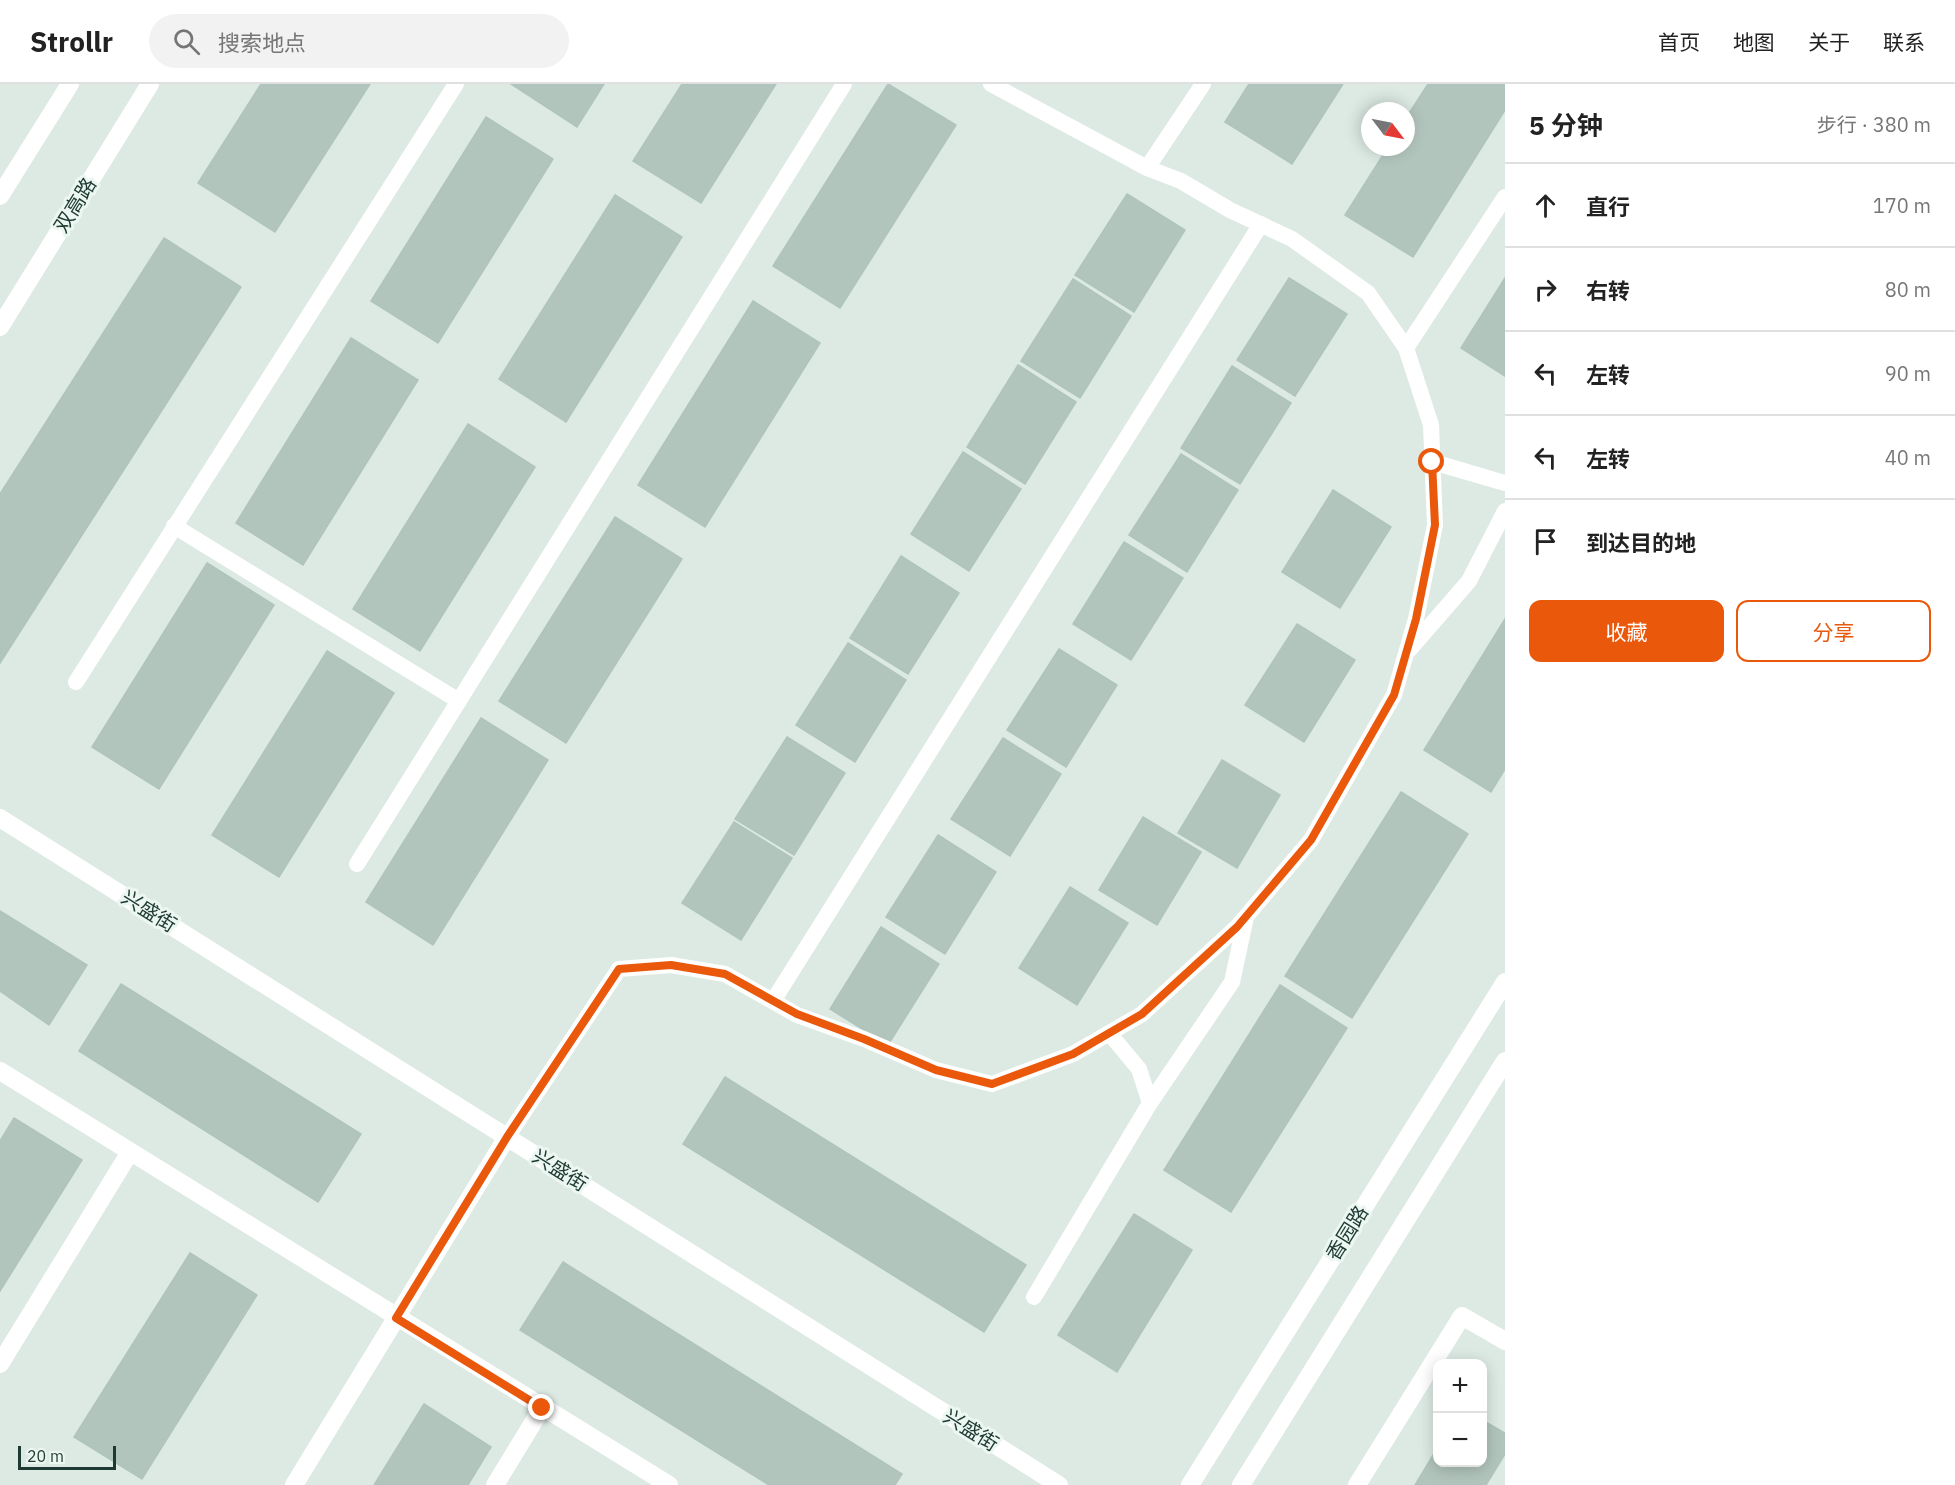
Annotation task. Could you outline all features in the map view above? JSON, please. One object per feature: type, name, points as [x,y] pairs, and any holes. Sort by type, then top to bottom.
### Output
[{"type":"street","points":[[0,196],[70,84]]},
{"type":"street","name":"双高路","points":[[0,327],[150,84]]},
{"type":"street","name":"兴盛街","points":[[0,818],[1059,1485]]},
{"type":"street","name":"香园路","points":[[1190,1485],[1505,982]]},
{"type":"street","points":[[1241,1485],[1505,1061]]},
{"type":"street","points":[[0,1071],[669,1485]]},
{"type":"street","points":[[294,1485],[507,1137]]},
{"type":"street","points":[[0,1364],[130,1152]]},
{"type":"street","points":[[1357,1485],[1462,1316],[1505,1341]]},
{"type":"street","points":[[495,1485],[542,1408]]},
{"type":"lane","points":[[76,682],[456,84]]},
{"type":"lane","points":[[357,864],[844,84]]},
{"type":"lane","points":[[507,1137],[619,969],[671,965],[725,974],[797,1014],[864,1039],[936,1070],[992,1084],[1073,1054],[1142,1014],[1246,916],[1311,840],[1394,695],[1406,654],[1435,525],[1431,425],[1406,348],[1368,293],[1292,239],[1181,181],[1147,168],[991,84]]},
{"type":"lane","points":[[1147,168],[1203,84]]},
{"type":"lane","points":[[1406,348],[1505,197]]},
{"type":"lane","points":[[773,1001],[1261,224]]},
{"type":"lane","points":[[1432,462],[1505,483]]},
{"type":"lane","points":[[1406,654],[1469,580],[1505,511]]},
{"type":"lane","points":[[174,526],[459,701]]},
{"type":"lane","points":[[1034,1297],[1150,1103],[1232,982],[1246,916]]},
{"type":"lane","points":[[1109,1033],[1139,1069],[1150,1103]]},
{"type":"building","points":[[261,84],[370,84],[275,232],[198,183]]},
{"type":"building","points":[[511,84],[604,84],[577,127]]},
{"type":"building","points":[[682,84],[776,84],[701,203],[633,161]]},
{"type":"building","points":[[888,84],[956,125],[840,308],[773,266]]},
{"type":"building","points":[[1249,84],[1343,84],[1292,164],[1225,122]]},
{"type":"building","points":[[1428,84],[1505,84],[1505,110],[1413,257],[1345,215],[1382,156],[1415,156],[1415,104]]},
{"type":"building","points":[[486,117],[553,159],[438,343],[371,301]]},
{"type":"building","points":[[1127,194],[1185,230],[1134,312],[1075,275]]},
{"type":"building","points":[[615,195],[682,237],[566,422],[499,379]]},
{"type":"building","points":[[164,238],[241,287],[0,663],[0,494]]},
{"type":"building","points":[[1289,278],[1347,314],[1295,396],[1237,360]]},
{"type":"building","points":[[1505,278],[1505,376],[1461,348]]},
{"type":"building","points":[[1073,279],[1131,316],[1080,398],[1021,361]]},
{"type":"building","points":[[753,301],[820,343],[705,527],[638,485]]},
{"type":"building","points":[[351,338],[418,380],[303,565],[236,523]]},
{"type":"building","points":[[1018,365],[1076,402],[1025,484],[967,447]]},
{"type":"building","points":[[1232,366],[1291,403],[1240,484],[1181,448]]},
{"type":"building","points":[[468,424],[535,467],[420,651],[353,609]]},
{"type":"building","points":[[963,452],[1021,489],[969,571],[911,534]]},
{"type":"building","points":[[1181,454],[1238,490],[1187,572],[1129,535]]},
{"type":"building","points":[[1333,490],[1391,527],[1340,608],[1282,572]]},
{"type":"building","points":[[615,517],[682,559],[566,743],[499,701]]},
{"type":"building","points":[[1124,542],[1183,578],[1131,660],[1073,624]]},
{"type":"building","points":[[901,556],[959,593],[908,674],[850,638]]},
{"type":"building","points":[[207,563],[274,605],[159,789],[92,747]]},
{"type":"building","points":[[1505,619],[1505,769],[1491,792],[1424,750]]},
{"type":"building","points":[[1297,624],[1355,660],[1304,742],[1245,705]]},
{"type":"building","points":[[848,643],[906,680],[855,762],[796,725]]},
{"type":"building","points":[[1059,649],[1117,685],[1066,767],[1007,730]]},
{"type":"building","points":[[327,651],[394,693],[279,877],[212,835]]},
{"type":"building","points":[[481,718],[548,760],[433,945],[366,902]]},
{"type":"building","points":[[787,737],[845,773],[794,855],[735,819]]},
{"type":"building","points":[[1003,738],[1061,774],[1010,856],[951,819]]},
{"type":"building","points":[[1222,760],[1280,795],[1237,868],[1178,833]]},
{"type":"building","points":[[1401,792],[1468,834],[1352,1018],[1285,976]]},
{"type":"building","points":[[1143,817],[1201,852],[1157,925],[1099,890]]},
{"type":"building","points":[[734,822],[792,858],[741,940],[682,903]]},
{"type":"building","points":[[938,835],[996,872],[945,954],[886,917]]},
{"type":"building","points":[[1070,887],[1128,923],[1077,1005],[1019,968]]},
{"type":"building","points":[[0,911],[87,965],[49,1025],[0,991]]},
{"type":"building","points":[[881,927],[939,964],[888,1045],[830,1009]]},
{"type":"building","points":[[121,984],[361,1134],[318,1202],[79,1051]]},
{"type":"building","points":[[1280,985],[1347,1028],[1231,1212],[1164,1170]]},
{"type":"building","points":[[725,1077],[1026,1265],[984,1332],[683,1144]]},
{"type":"building","points":[[14,1118],[82,1160],[0,1291],[0,1141]]},
{"type":"building","points":[[1134,1214],[1192,1250],[1117,1372],[1058,1335]]},
{"type":"building","points":[[190,1253],[257,1295],[142,1479],[74,1437]]},
{"type":"building","points":[[563,1262],[902,1474],[895,1485],[769,1485],[520,1330]]},
{"type":"building","points":[[424,1404],[491,1447],[468,1485],[374,1485]]},
{"type":"building","points":[[1487,1423],[1505,1433],[1505,1454],[1486,1485],[1415,1485],[1433,1455],[1433,1467],[1487,1467]]},
{"type":"route","points":[[542,1408],[396,1318],[507,1137],[619,969],[671,965],[725,974],[797,1014],[864,1039],[936,1070],[992,1084],[1073,1054],[1142,1014],[1237,927],[1311,840],[1394,695],[1416,619],[1435,525],[1432,462]]}]
